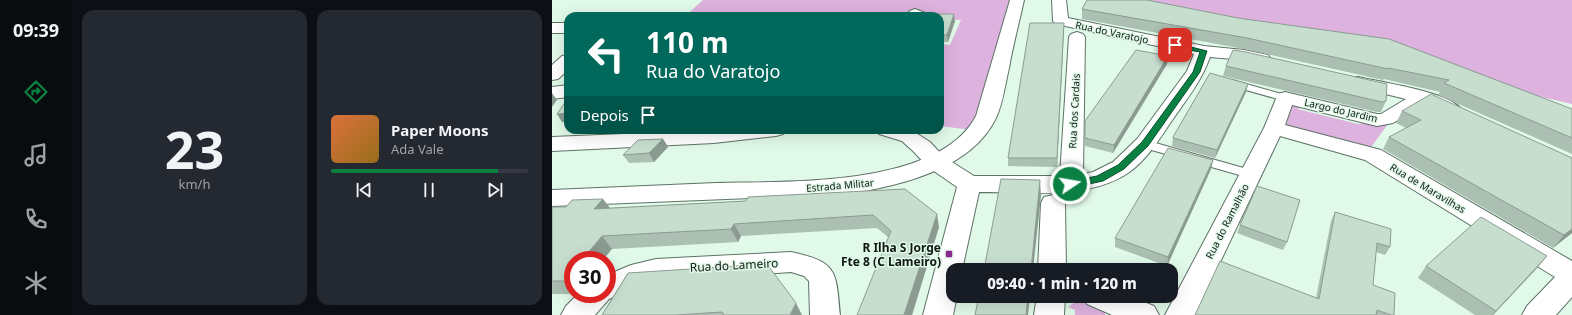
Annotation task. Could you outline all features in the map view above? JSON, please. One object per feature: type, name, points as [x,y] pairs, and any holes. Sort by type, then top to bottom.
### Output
[{"type":"street","name":"Estrada Militar","points":[[552,198],[847,186],[894,178],[936,162],[970,138],[985,120],[991,103],[1017,0]]},
{"type":"street","name":"Rua do Varatojo","points":[[1060,0],[1061,21],[1204,51],[1244,55],[1282,64]]},
{"type":"street","points":[[552,28],[564,28]]},
{"type":"street","name":"Rua dos Cardais","points":[[1070,184],[1077,37]]},
{"type":"street","points":[[899,134],[908,137],[922,147],[936,162],[969,184],[1070,184],[1099,179],[1121,167],[1145,144],[1196,72],[1204,51]]},
{"type":"street","points":[[552,75],[564,64]]},
{"type":"street","points":[[1342,78],[1424,98],[1466,116]]},
{"type":"street","points":[[552,93],[564,92]]},
{"type":"street","points":[[1274,128],[1285,98]]},
{"type":"street","name":"Largo do Jardim","points":[[1285,98],[1377,120],[1386,119],[1424,98]]},
{"type":"street","name":"Rua do Ramalhão","points":[[1180,315],[1274,128]]},
{"type":"street","name":"Rua de Maravilhas","points":[[1274,128],[1373,155],[1572,274]]},
{"type":"street","points":[[552,144],[714,137],[741,134]]},
{"type":"street","points":[[938,315],[969,184]]},
{"type":"street","points":[[1052,263],[1053,203]]},
{"type":"street","name":"Rua do Lameiro","points":[[616,284],[631,276],[656,270],[791,262],[803,264],[813,268],[820,274],[824,282],[825,315]]},
{"type":"street","points":[[1537,315],[1572,278]]},
{"type":"street","points":[[576,315],[588,303]]},
{"type":"street","points":[[1050,315],[1051,303]]},
{"type":"street","points":[[1114,303],[1144,315]]},
{"type":"lane","points":[[1224,81],[1285,98]]},
{"type":"lane","points":[[1145,144],[1250,174]]},
{"type":"shaded area","points":[[703,0],[1010,0],[971,130],[944,127],[944,44],[950,45],[961,20],[944,19],[944,12],[690,12]]},
{"type":"shaded area","points":[[1123,0],[1572,0],[1572,104]]},
{"type":"shaded area","points":[[1290,104],[1306,106],[1297,109],[1358,124],[1372,122],[1388,124],[1369,150],[1283,125]]},
{"type":"shaded area","points":[[1074,303],[1087,303],[1105,309],[1105,315],[1075,315],[1075,310],[1068,307]]},
{"type":"building","points":[[1087,0],[1147,0],[1238,18],[1389,39],[1572,109],[1572,138],[1444,83],[1449,80],[1388,69],[1247,38],[1082,9]]},
{"type":"building","points":[[944,14],[954,14],[947,35],[944,35]]},
{"type":"building","points":[[1030,23],[1064,23],[1057,158],[1008,158]]},
{"type":"building","points":[[1136,50],[1168,56],[1114,145],[1085,138],[1085,121]]},
{"type":"building","points":[[1233,50],[1387,84],[1386,101],[1382,102],[1226,66]]},
{"type":"building","points":[[1210,73],[1248,84],[1217,150],[1173,138]]},
{"type":"building","points":[[1431,94],[1572,158],[1572,229],[1564,235],[1389,137],[1421,120],[1402,111]]},
{"type":"building","points":[[564,104],[564,113],[557,114]]},
{"type":"building","points":[[663,139],[649,153],[623,155],[638,140]]},
{"type":"building","points":[[1168,148],[1213,160],[1168,257],[1115,238]]},
{"type":"building","points":[[1001,179],[1040,180],[1032,263],[985,263]]},
{"type":"building","points":[[1257,186],[1300,200],[1287,242],[1240,225]]},
{"type":"building","points":[[905,189],[937,214],[904,315],[857,315],[891,231],[873,215],[734,224],[731,229],[602,236],[590,251],[564,251],[564,281],[552,281],[552,207],[566,207],[572,200],[603,199],[594,209],[746,201],[748,197]]},
{"type":"building","points":[[1335,212],[1391,229],[1390,247],[1377,243],[1373,285],[1395,293],[1394,315],[1377,310],[1376,315],[1195,315],[1220,261],[1319,299]]},
{"type":"building","points":[[1481,217],[1547,256],[1496,311],[1426,266]]},
{"type":"building","points":[[767,264],[796,303],[790,315],[724,315],[722,312],[676,315],[602,315],[609,303],[616,303],[616,292],[628,273]]},
{"type":"building","points":[[978,303],[1027,303],[1026,315],[975,315]]},
{"type":"place","name":"R Ilha S Jorge Fte 8 (C Lameiro)","points":[[949,254]]},
{"type":"route","points":[[1070,184],[1099,179],[1121,167],[1145,144],[1196,72],[1204,51],[1175,45]]}]
